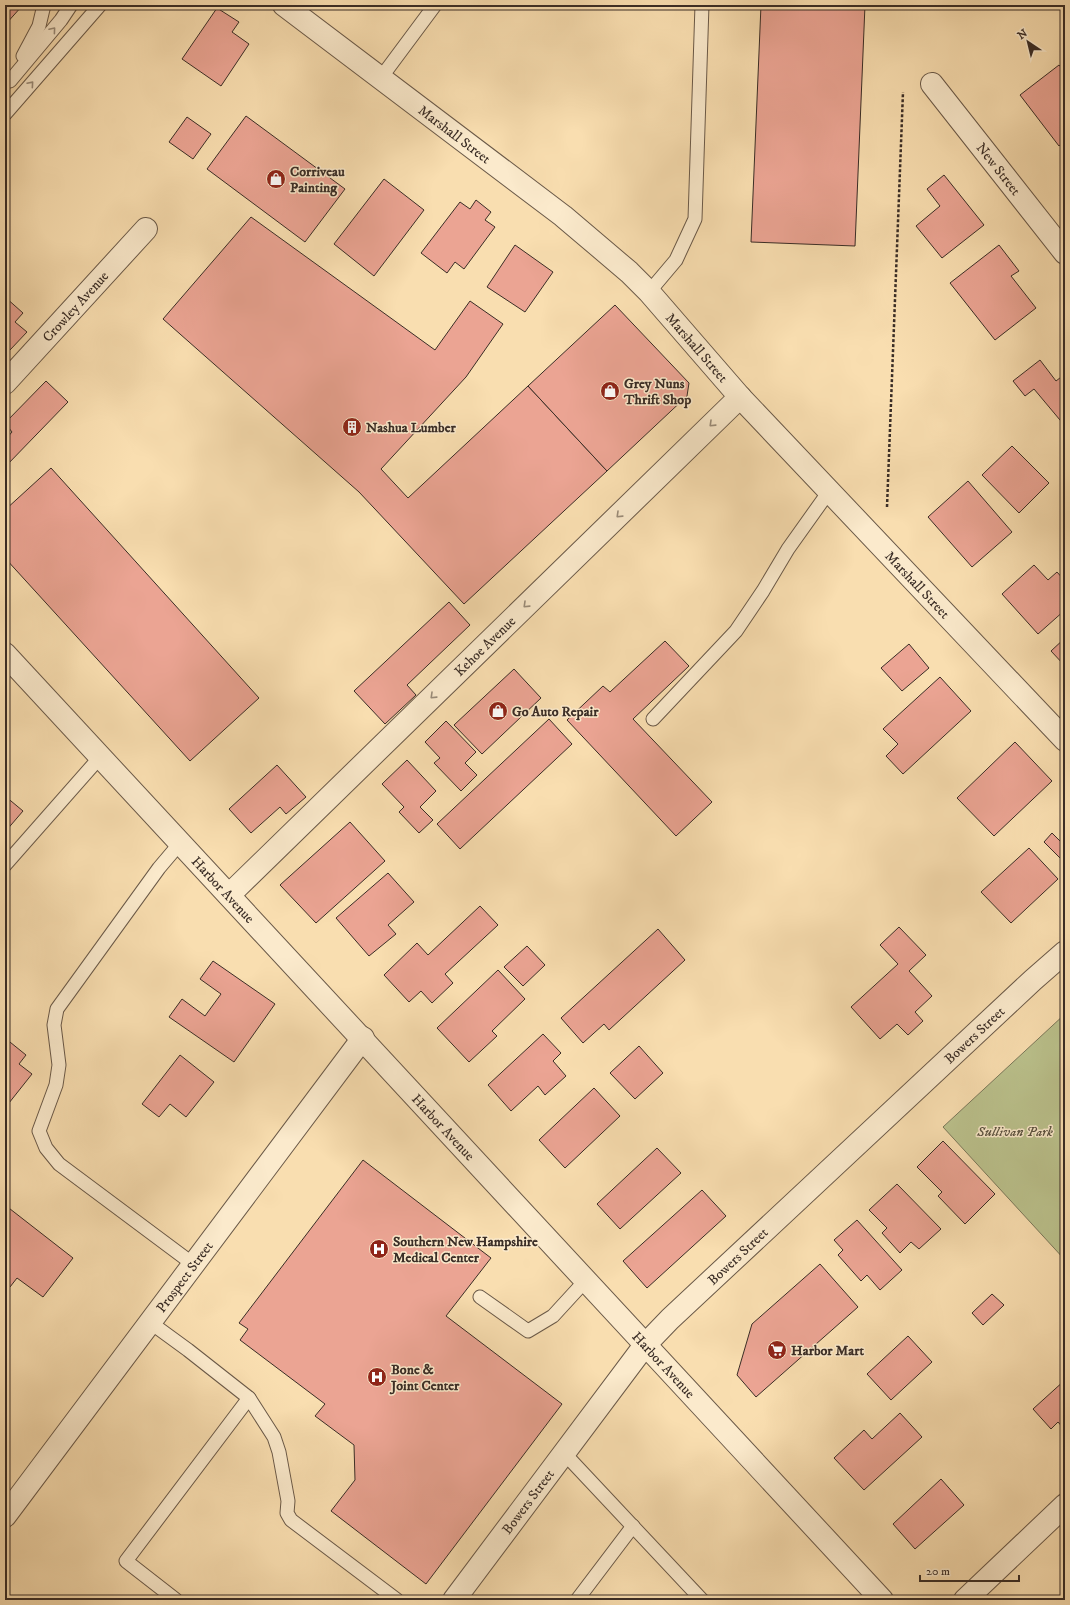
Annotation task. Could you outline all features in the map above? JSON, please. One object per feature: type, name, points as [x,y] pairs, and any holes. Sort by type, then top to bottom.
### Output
[{"type":"street","name":"Marshall Street","points":[[284,5],[588,236],[649,292],[740,397],[830,490],[1065,740]]},
{"type":"street","name":"New Street","points":[[932,84],[1065,253]]},
{"type":"street","name":"Crowley Avenue","points":[[5,384],[146,229]]},
{"type":"street","name":"Kehoe Avenue","points":[[229,895],[740,397]]},
{"type":"street","name":"Harbor Avenue","points":[[5,654],[363,1038],[882,1600]]},
{"type":"street","name":"Bowers Street","points":[[454,1600],[645,1345],[670,1319],[1033,980],[1065,952]]},
{"type":"street","name":"Prospect Street","points":[[5,1516],[363,1038]]},
{"type":"street","points":[[965,1600],[1065,1506]]},
{"type":"lane","points":[[7,85],[40,26],[44,5]]},
{"type":"lane","points":[[7,85],[61,20],[71,5]]},
{"type":"lane","points":[[5,114],[100,5]]},
{"type":"lane","points":[[380,79],[435,5]]},
{"type":"lane","points":[[649,292],[676,260],[695,219],[702,5]]},
{"type":"lane","points":[[653,719],[736,631],[763,591],[788,549],[830,490]]},
{"type":"lane","points":[[5,865],[100,756]]},
{"type":"lane","points":[[181,842],[159,868],[57,1009],[54,1025],[59,1065],[56,1085],[38,1131],[46,1148],[59,1164],[193,1264]]},
{"type":"lane","points":[[480,1297],[528,1331],[553,1316],[586,1280]]},
{"type":"lane","points":[[150,1323],[188,1350],[249,1398],[274,1437],[279,1452],[288,1501],[287,1513],[292,1520],[397,1600]]},
{"type":"lane","points":[[176,1600],[126,1561],[249,1398]]},
{"type":"lane","points":[[564,1453],[702,1600]]},
{"type":"lane","points":[[577,1600],[633,1526]]},
{"type":"path","points":[[887,508],[903,88]]},
{"type":"path","points":[[1061,1012],[1065,1017]]},
{"type":"green space","name":"Sullivan Park","points":[[1065,1014],[1065,1260],[943,1127]]},
{"type":"building","points":[[5,5],[22,6],[5,25]]},
{"type":"building","points":[[761,5],[865,5],[855,246],[751,242]]},
{"type":"building","points":[[217,8],[239,22],[232,32],[249,44],[221,86],[182,59]]},
{"type":"building","points":[[1059,65],[1065,72],[1065,141],[1059,146],[1020,95]]},
{"type":"building","name":"Corriveau Painting","points":[[246,116],[345,189],[305,242],[207,169]]},
{"type":"building","points":[[187,117],[211,134],[193,159],[169,142]]},
{"type":"building","points":[[944,175],[984,225],[942,258],[916,226],[940,206],[927,189]]},
{"type":"building","points":[[384,179],[424,210],[374,276],[334,244]]},
{"type":"building","points":[[476,200],[491,212],[485,220],[495,227],[464,269],[455,262],[447,273],[421,253],[460,202],[470,209]]},
{"type":"building","name":"Nashua Lumber","points":[[251,217],[435,350],[470,301],[503,324],[466,377],[381,469],[408,498],[528,386],[607,471],[464,604],[359,492],[163,319]]},
{"type":"building","points":[[515,245],[553,272],[525,312],[487,287]]},
{"type":"building","points":[[999,245],[1019,271],[1011,276],[1036,308],[995,340],[950,283]]},
{"type":"building","points":[[5,297],[23,313],[15,322],[27,332],[10,350],[5,346]]},
{"type":"building","name":"Grey Nuns Thrift Shop","points":[[615,305],[689,383],[687,396],[607,471],[528,386]]},
{"type":"building","points":[[1040,360],[1056,381],[1065,374],[1065,426],[1034,389],[1025,396],[1013,381]]},
{"type":"building","points":[[46,381],[68,402],[5,467],[5,440],[12,432],[5,423]]},
{"type":"building","points":[[1012,446],[1049,483],[1019,513],[982,475]]},
{"type":"building","points":[[51,468],[259,698],[190,761],[5,558],[5,510]]},
{"type":"building","points":[[968,481],[1012,532],[972,567],[928,517]]},
{"type":"building","points":[[1034,565],[1048,580],[1057,572],[1065,581],[1065,610],[1038,634],[1002,594]]},
{"type":"building","points":[[449,602],[470,625],[407,685],[416,695],[385,724],[354,691]]},
{"type":"building","points":[[1065,638],[1065,666],[1051,651]]},
{"type":"building","points":[[665,641],[689,666],[633,719],[712,802],[676,836],[567,720],[603,686],[610,692]]},
{"type":"building","points":[[909,644],[929,668],[902,691],[881,668]]},
{"type":"building","name":"Go Auto Repair","points":[[514,669],[541,698],[482,754],[454,725]]},
{"type":"building","points":[[940,677],[971,711],[903,774],[886,756],[898,744],[883,729]]},
{"type":"building","points":[[549,719],[572,744],[460,849],[437,824]]},
{"type":"building","points":[[446,721],[476,752],[465,763],[477,775],[461,791],[434,763],[440,758],[425,742]]},
{"type":"building","points":[[1015,742],[1052,781],[994,836],[957,798]]},
{"type":"building","points":[[407,760],[436,791],[420,807],[433,820],[419,833],[399,812],[404,807],[382,784]]},
{"type":"building","points":[[277,765],[306,797],[286,814],[280,807],[251,833],[229,809]]},
{"type":"building","points":[[5,796],[23,811],[5,832]]},
{"type":"building","points":[[350,822],[385,861],[316,923],[280,885]]},
{"type":"building","points":[[1052,833],[1061,842],[1065,838],[1065,863],[1044,842]]},
{"type":"building","points":[[1029,848],[1058,879],[1011,923],[981,892]]},
{"type":"building","points":[[388,873],[414,902],[388,925],[396,934],[369,956],[336,918]]},
{"type":"building","points":[[480,906],[498,925],[445,974],[453,983],[432,1003],[421,991],[409,1002],[384,975],[417,943],[428,955]]},
{"type":"building","points":[[899,927],[926,955],[909,971],[932,996],[915,1012],[923,1021],[908,1035],[897,1024],[880,1039],[851,1007],[898,964],[880,945]]},
{"type":"building","points":[[658,929],[685,960],[609,1030],[604,1024],[583,1043],[561,1018]]},
{"type":"building","points":[[527,946],[545,965],[523,986],[504,967]]},
{"type":"building","points":[[213,961],[275,1004],[234,1062],[169,1017],[182,999],[205,1016],[221,994],[200,979]]},
{"type":"building","points":[[498,970],[525,999],[492,1031],[497,1036],[469,1062],[437,1028]]},
{"type":"building","points":[[543,1034],[561,1053],[553,1061],[566,1076],[545,1095],[538,1086],[511,1111],[488,1085]]},
{"type":"building","points":[[5,1038],[26,1055],[19,1064],[32,1074],[5,1108]]},
{"type":"building","points":[[639,1046],[663,1073],[635,1099],[610,1073]]},
{"type":"building","points":[[180,1055],[214,1082],[186,1117],[170,1104],[159,1117],[142,1104]]},
{"type":"building","points":[[594,1088],[620,1116],[565,1168],[539,1140]]},
{"type":"building","points":[[943,1141],[995,1194],[965,1224],[938,1196],[942,1192],[917,1167]]},
{"type":"building","points":[[657,1148],[681,1173],[620,1229],[597,1204]]},
{"type":"building","points":[[363,1160],[491,1258],[446,1316],[562,1404],[426,1584],[331,1511],[355,1480],[354,1445],[315,1416],[325,1404],[240,1340],[248,1329],[239,1323]]},
{"type":"building","points":[[897,1184],[941,1229],[919,1249],[911,1242],[900,1253],[882,1233],[887,1228],[869,1210]]},
{"type":"building","points":[[702,1190],[726,1216],[647,1288],[623,1261]]},
{"type":"building","points":[[5,1205],[73,1258],[43,1297],[17,1278],[10,1287],[5,1283]]},
{"type":"building","points":[[857,1220],[902,1270],[880,1290],[867,1275],[861,1281],[838,1255],[843,1250],[834,1240]]},
{"type":"building","name":"Harbor Mart","points":[[820,1264],[858,1307],[756,1397],[737,1375],[752,1324]]},
{"type":"building","points":[[992,1294],[1004,1305],[983,1325],[972,1313]]},
{"type":"building","points":[[908,1336],[932,1362],[891,1400],[867,1374]]},
{"type":"building","points":[[1065,1380],[1065,1430],[1058,1422],[1051,1429],[1033,1409]]},
{"type":"building","points":[[900,1413],[922,1437],[864,1490],[834,1458],[864,1430],[872,1439]]},
{"type":"building","points":[[941,1479],[964,1505],[915,1549],[893,1524]]},
{"type":"place","name":"Corriveau Painting","points":[[276,179]]},
{"type":"place","name":"Grey Nuns Thrift Shop","points":[[610,391]]},
{"type":"place","name":"Nashua Lumber","points":[[352,427]]},
{"type":"place","name":"Go Auto Repair","points":[[498,711]]},
{"type":"place","name":"Southern New Hampshire Medical Center","points":[[379,1249]]},
{"type":"place","name":"Harbor Mart","points":[[777,1350]]},
{"type":"place","name":"Bone & Joint Center","points":[[377,1377]]}]
